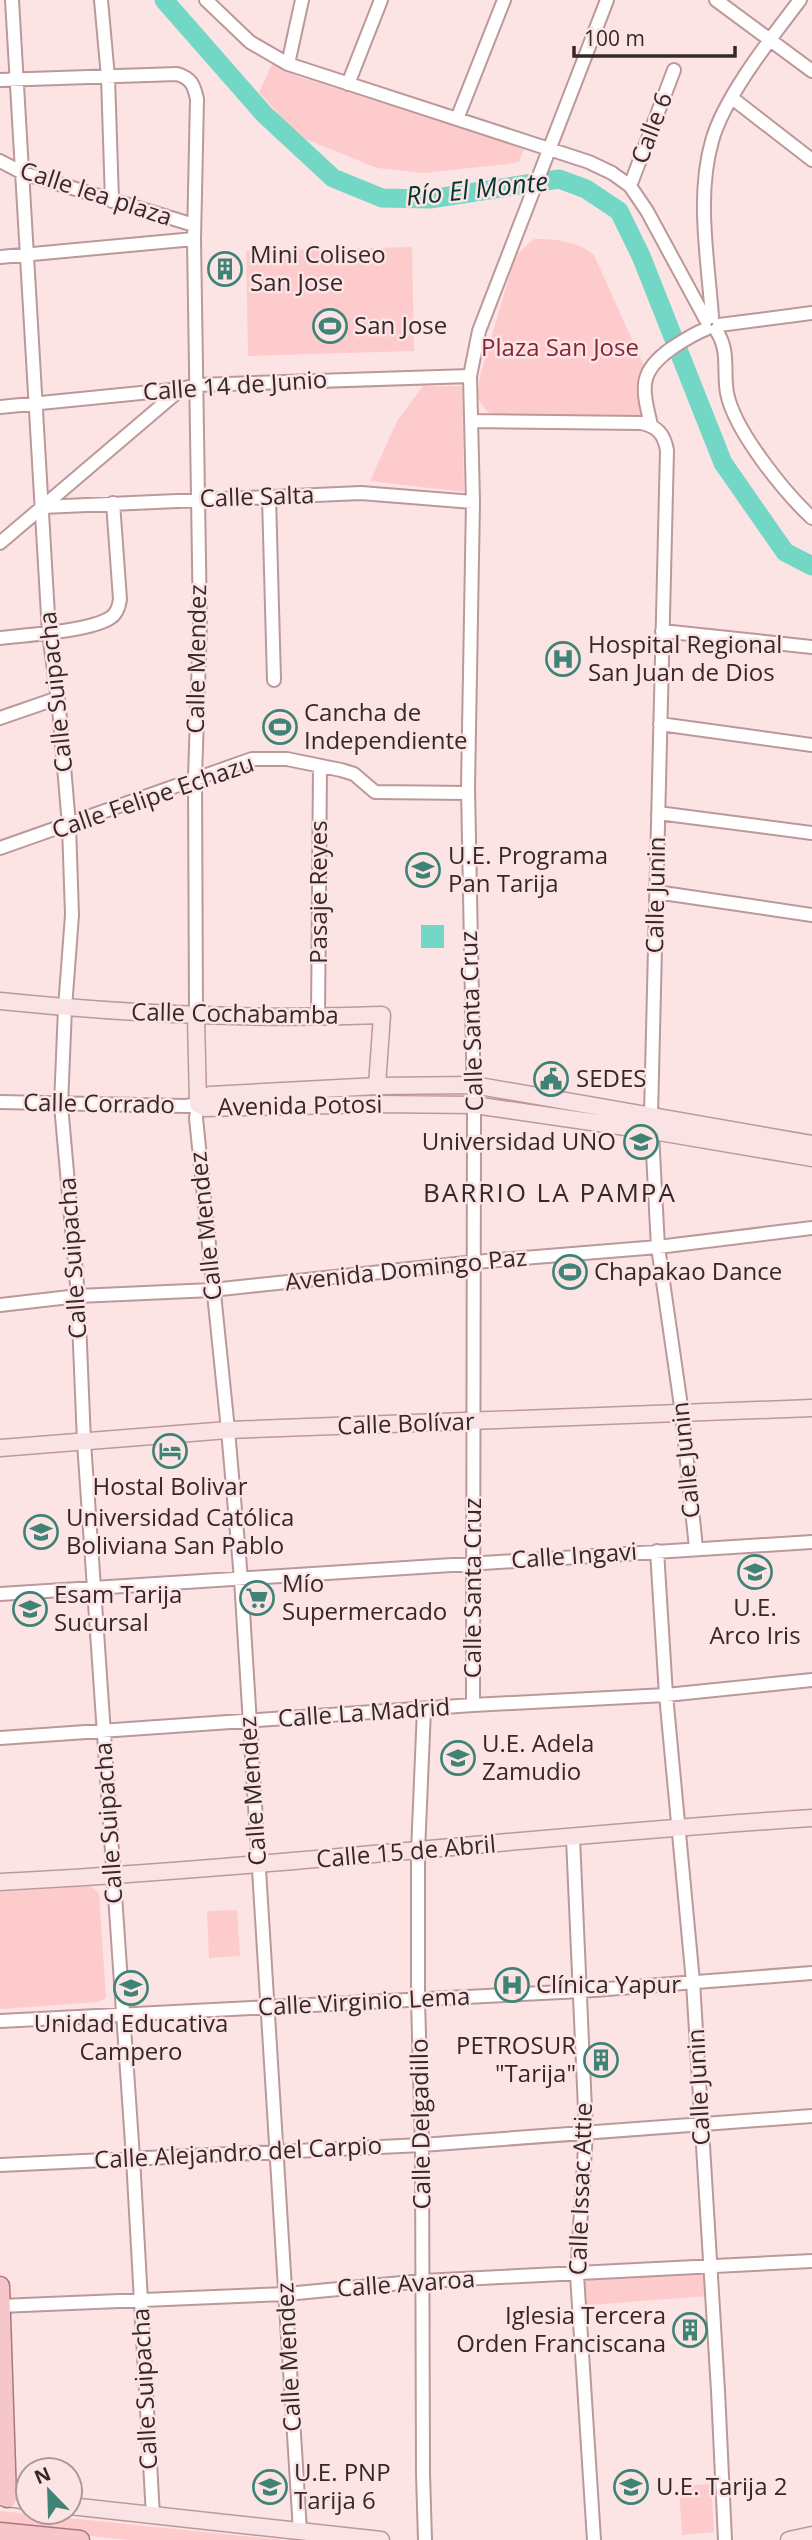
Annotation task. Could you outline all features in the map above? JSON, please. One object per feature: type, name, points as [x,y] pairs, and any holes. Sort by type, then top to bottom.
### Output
[{"type":"main road","points":[[0,2286],[4,2498]]},
{"type":"main road","points":[[0,2532],[80,2540]]},
{"type":"street","name":"Calle Suipacha","points":[[12,0],[49,633],[58,698],[69,825],[72,915],[61,1105],[78,1296],[84,1442],[133,2158],[153,2516]]},
{"type":"street","points":[[101,0],[108,77],[112,201]]},
{"type":"street","points":[[206,0],[250,42],[288,64],[589,162],[612,173],[630,186],[725,347],[726,379],[732,410],[754,447],[789,493],[812,517]]},
{"type":"street","points":[[288,64],[302,0]]},
{"type":"street","points":[[348,84],[381,0]]},
{"type":"street","points":[[457,120],[504,0]]},
{"type":"street","points":[[470,376],[479,331],[607,0]]},
{"type":"street","points":[[716,0],[812,71]]},
{"type":"street","points":[[712,324],[704,200],[712,140],[732,97],[800,0]]},
{"type":"street","name":"Calle 6","points":[[630,186],[674,69]]},
{"type":"street","name":"Calle Mendez","points":[[108,77],[177,74],[187,77],[194,86],[197,99],[194,232],[200,625],[195,777],[196,1118],[241,1579],[300,2531]]},
{"type":"street","points":[[0,80],[108,77]]},
{"type":"street","points":[[732,97],[812,160]]},
{"type":"street","name":"Calle lea plaza","points":[[0,161],[23,173],[112,201],[194,232]]},
{"type":"street","points":[[0,257],[194,232]]},
{"type":"street","points":[[712,324],[812,313]]},
{"type":"street","name":"Calle Junin","points":[[696,1548],[682,1413],[659,1247],[652,1123],[667,450],[661,433],[651,425],[644,384],[652,363],[691,334],[712,324]]},
{"type":"street","name":"Calle 14 de Junio","points":[[0,407],[181,389],[197,385],[470,376]]},
{"type":"street","name":"Calle Santa Cruz","points":[[470,376],[472,502],[468,793],[474,1085],[474,1705]]},
{"type":"street","points":[[0,543],[181,389]]},
{"type":"street","points":[[472,421],[651,425]]},
{"type":"street","name":"Calle Salta","points":[[42,507],[361,493],[472,502]]},
{"type":"street","points":[[269,497],[274,680]]},
{"type":"street","points":[[0,638],[49,633],[97,624],[112,618],[119,609],[120,599],[113,503]]},
{"type":"street","points":[[662,631],[812,648]]},
{"type":"street","points":[[0,718],[58,698]]},
{"type":"street","points":[[660,724],[812,744]]},
{"type":"street","name":"Calle Felipe Echazu","points":[[0,848],[251,759],[287,759],[354,774],[375,792],[468,793]]},
{"type":"street","name":"Pasaje Reyes","points":[[318,1018],[320,766]]},
{"type":"street","points":[[658,813],[812,833]]},
{"type":"street","points":[[656,892],[812,915]]},
{"type":"street","name":"Calle Cochabamba","points":[[0,1001],[196,1017],[318,1018],[382,1015],[377,1104]]},
{"type":"street","name":"Avenida Potosi","points":[[812,1144],[652,1123],[474,1105],[205,1108],[198,1104],[210,1095],[377,1086],[474,1085],[652,1123],[812,1158]]},
{"type":"street","name":"Calle Corrado","points":[[0,1102],[61,1105],[198,1104]]},
{"type":"street","name":"Avenida Domingo Paz","points":[[0,1305],[78,1296],[212,1290],[475,1262],[659,1247],[812,1228]]},
{"type":"street","name":"Calle Bolívar","points":[[0,1448],[228,1430],[812,1408]]},
{"type":"street","name":"Calle Ingavi","points":[[0,1594],[812,1542]]},
{"type":"street","name":"Calle Junin","points":[[657,1550],[666,1695],[693,1982],[725,2540]]},
{"type":"street","name":"Calle La Madrid","points":[[0,1738],[474,1705],[666,1695],[812,1680]]},
{"type":"street","name":"Calle Delgadillo","points":[[424,1709],[418,1852],[418,1999],[424,2281],[425,2540]]},
{"type":"street","name":"Calle 15 de Abril","points":[[0,1882],[114,1876],[418,1852],[679,1826],[812,1818]]},
{"type":"street","name":"Calle Issac Attie","points":[[573,1838],[586,2132],[577,2275],[594,2540]]},
{"type":"street","name":"Calle Virginio Lema","points":[[0,2021],[581,1991],[812,1973]]},
{"type":"street","name":"Calle Alejandro del Carpio","points":[[0,2165],[422,2145],[812,2116]]},
{"type":"street","name":"Calle Avaroa","points":[[1,2306],[285,2294],[424,2281],[812,2261]]},
{"type":"street","points":[[84,2508],[381,2540]]},
{"type":"street","points":[[789,2540],[812,2535]]},
{"type":"green space","points":[[272,64],[297,76],[524,149],[519,162],[508,164],[424,173],[377,168],[298,136],[259,92]]},
{"type":"green space","name":"Plaza San Jose","points":[[534,239],[574,244],[594,255],[644,366],[636,385],[643,419],[500,417],[488,412],[477,398],[480,376],[515,256]]},
{"type":"green space","name":"San Jose","points":[[412,247],[414,351],[248,356],[246,251]]},
{"type":"green space","points":[[423,386],[462,386],[464,492],[370,481],[397,421]]},
{"type":"green space","points":[[90,1886],[99,1893],[106,1998],[98,2002],[2,2009],[0,1892]]},
{"type":"green space","points":[[237,1910],[240,1956],[209,1958],[207,1911]]},
{"type":"green space","points":[[706,2268],[707,2296],[578,2306],[578,2277]]},
{"type":"green space","points":[[711,2484],[714,2532],[682,2535],[679,2486]]},
{"type":"green space","points":[[0,2511],[14,2512],[14,2526],[84,2526],[84,2520],[284,2540],[129,2540],[0,2527]]},
{"type":"shaded area","points":[[421,925],[444,925],[444,948],[421,948]]},
{"type":"waterway","name":"Río El Monte","points":[[164,0],[264,114],[333,178],[382,198],[430,199],[559,179],[586,189],[619,211],[641,256],[723,463],[785,552],[812,566]]},
{"type":"place","name":"Mini Coliseo San Jose","points":[[225,269]]},
{"type":"place","name":"San Jose","points":[[330,326]]},
{"type":"place","name":"Hospital Regional San Juan de Dios","points":[[563,659]]},
{"type":"place","name":"Cancha de Independiente","points":[[280,727]]},
{"type":"place","name":"U.E. Programa Pan Tarija","points":[[423,870]]},
{"type":"place","name":"SEDES","points":[[551,1079]]},
{"type":"place","name":"Universidad UNO","points":[[641,1142]]},
{"type":"place","name":"Chapakao Dance","points":[[570,1272]]},
{"type":"place","name":"Hostal Bolivar","points":[[170,1451]]},
{"type":"place","name":"Universidad Católica Boliviana San Pablo","points":[[41,1532]]},
{"type":"place","name":"U.E. Arco Iris","points":[[755,1572]]},
{"type":"place","name":"Mío Supermercado","points":[[257,1598]]},
{"type":"place","name":"Esam Tarija Sucursal","points":[[30,1609]]},
{"type":"place","name":"U.E. Adela Zamudio","points":[[458,1758]]},
{"type":"place","name":"Clínica Yapur","points":[[512,1985]]},
{"type":"place","name":"Unidad Educativa Campero","points":[[131,1988]]},
{"type":"place","name":"PETROSUR \"Tarija\"","points":[[601,2060]]},
{"type":"place","name":"Iglesia Tercera Orden Franciscana","points":[[690,2330]]},
{"type":"place","name":"U.E. PNP Tarija 6","points":[[270,2487]]},
{"type":"place","name":"U.E. Tarija 2","points":[[631,2487]]},
{"type":"district","name":"BARRIO LA PAMPA","points":[[550,1193]]}]
